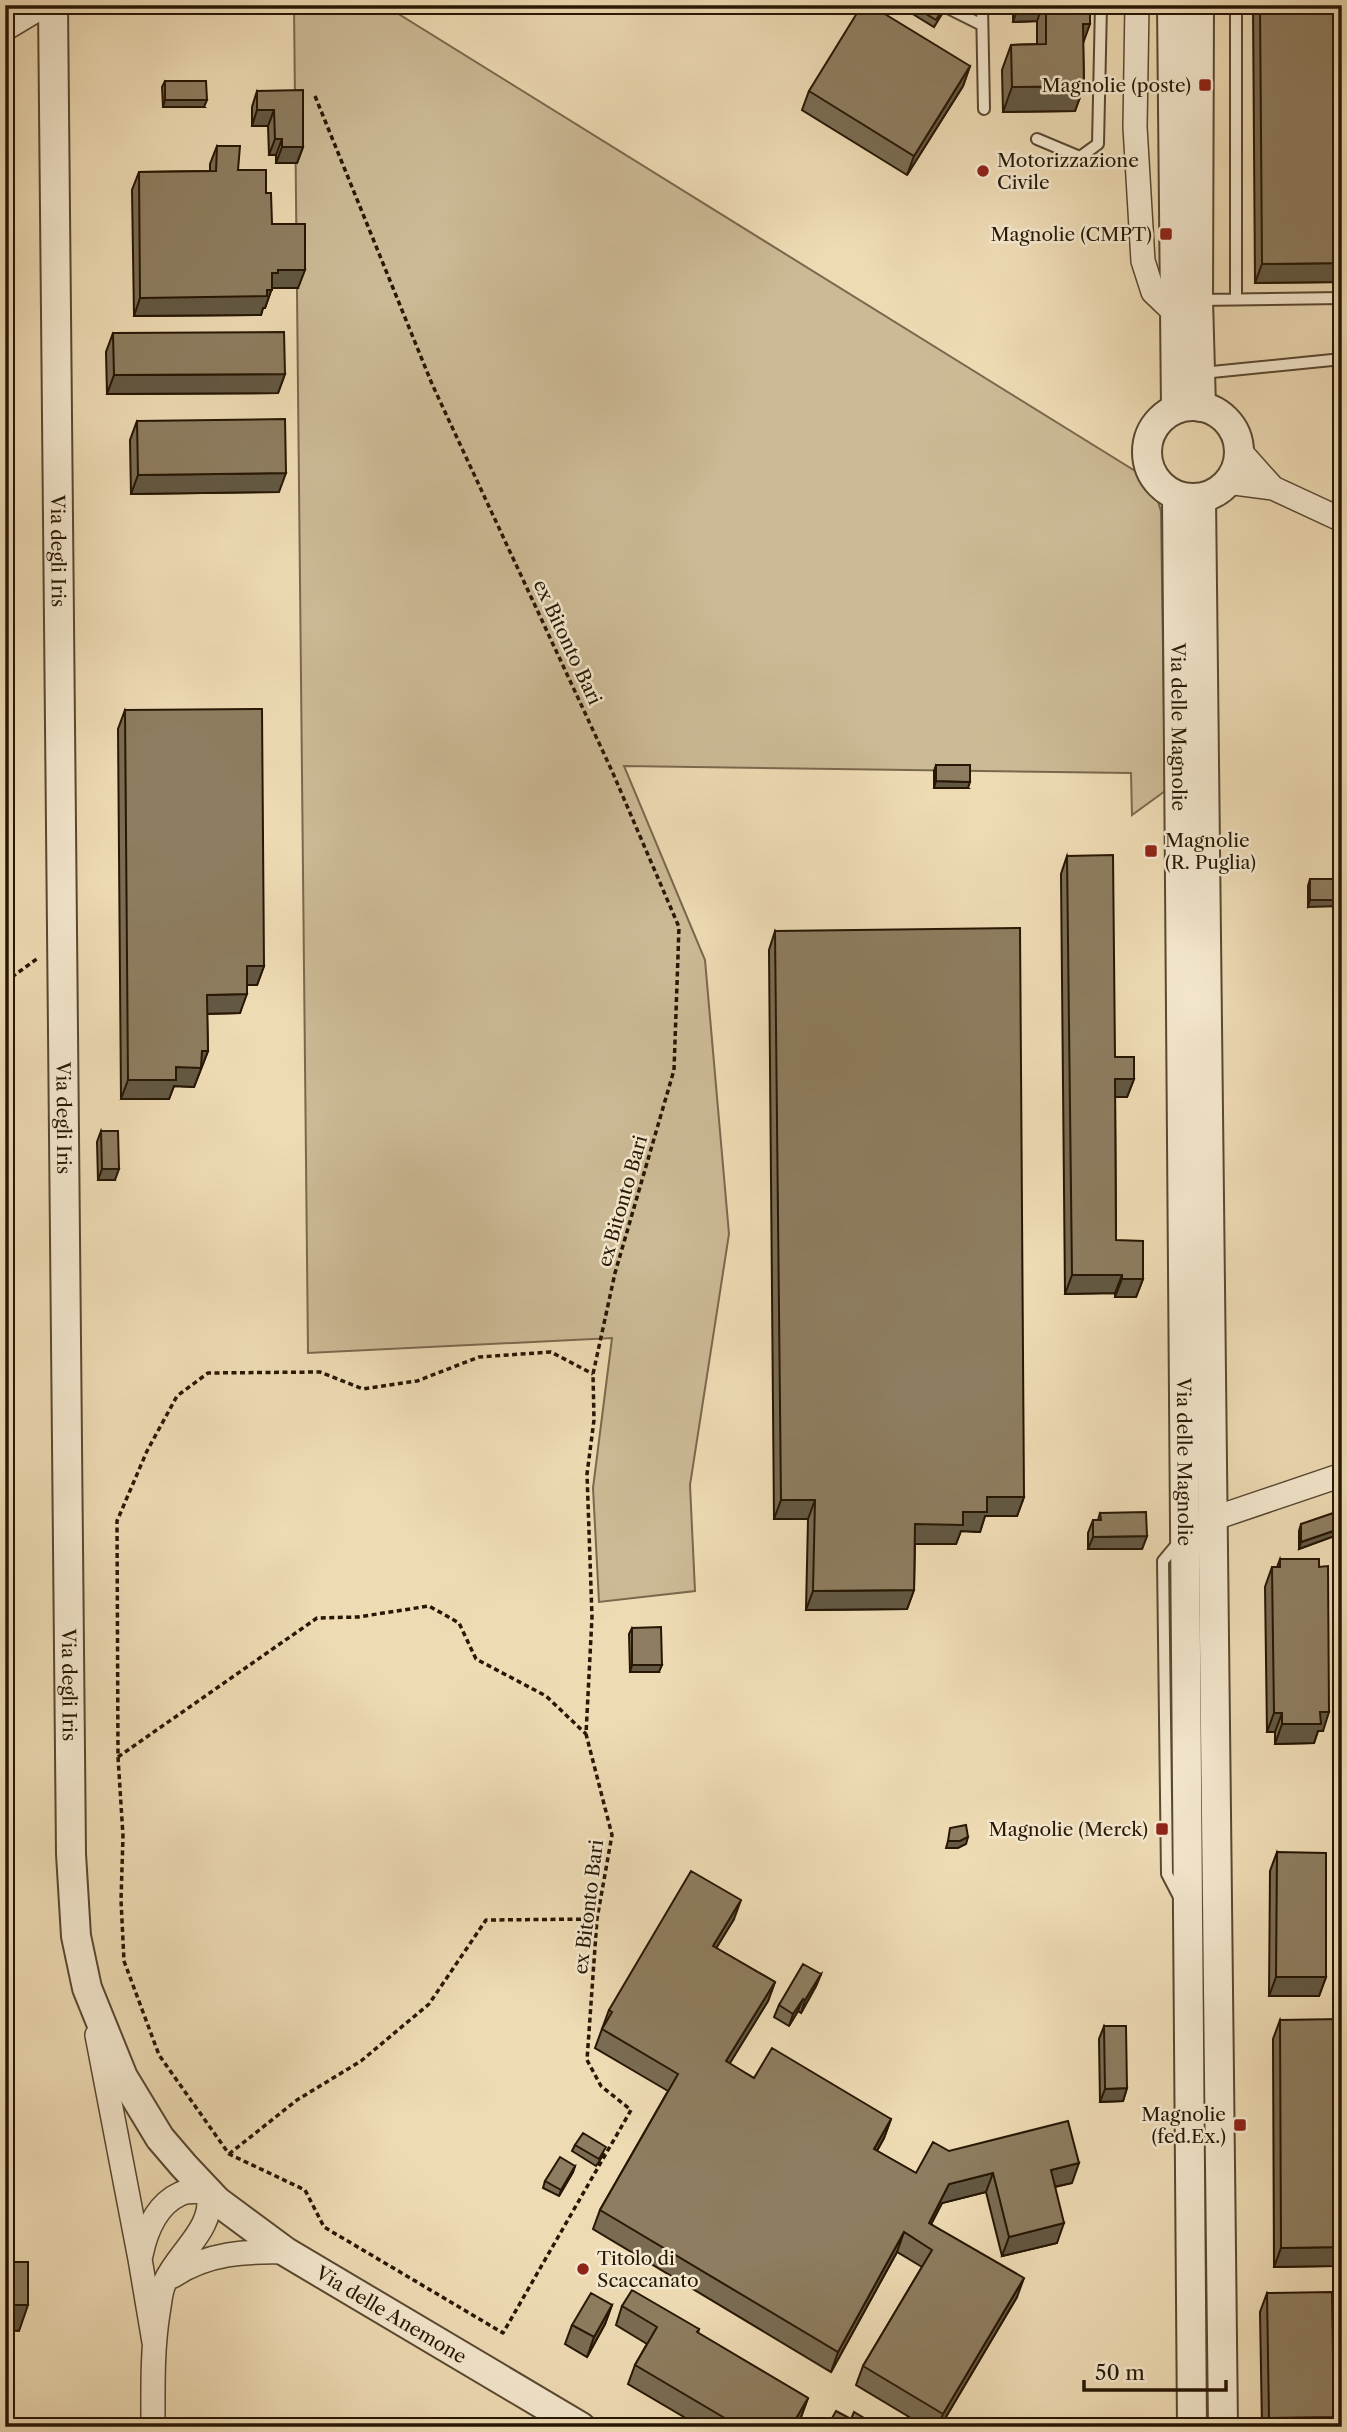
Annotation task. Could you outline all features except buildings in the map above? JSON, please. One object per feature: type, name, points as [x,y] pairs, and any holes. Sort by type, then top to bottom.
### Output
[{"type":"street","points":[[5,29],[45,5]]},
{"type":"street","name":"Via degli Iris","points":[[53,5],[72,1867],[76,1936],[87,1988],[123,2077],[160,2138],[208,2192]]},
{"type":"street","points":[[1137,5],[1135,127],[1143,261],[1153,292],[1187,307]]},
{"type":"street","points":[[1172,5],[1187,307],[1189,408]]},
{"type":"street","points":[[1189,408],[1199,373],[1187,307],[1199,5]]},
{"type":"street","points":[[1189,408],[1216,412],[1236,435],[1239,450],[1237,465],[1220,490],[1189,497],[1165,490],[1155,480],[1146,455],[1152,429],[1161,419],[1189,408]]},
{"type":"street","points":[[1239,450],[1273,488]]},
{"type":"street","points":[[1227,482],[1273,488],[1342,520]]},
{"type":"street","name":"Via delle Magnolie","points":[[1189,497],[1213,1527],[1223,2427]]},
{"type":"street","name":"Via delle Magnolie","points":[[1189,497],[1185,1535],[1189,2420]]},
{"type":"street","points":[[1185,1535],[1213,1527],[1342,1475]]},
{"type":"street","points":[[87,1988],[154,2342]]},
{"type":"street","points":[[140,2259],[151,2221],[163,2206],[180,2193],[208,2192],[211,2203],[196,2238],[165,2282],[154,2342],[153,2427]]},
{"type":"street","name":"Via delle Anemone","points":[[208,2192],[286,2252],[581,2427]]},
{"type":"street","points":[[165,2282],[197,2263],[235,2252],[286,2252]]},
{"type":"lane","points":[[942,5],[982,25]]},
{"type":"lane","points":[[982,5],[984,109]]},
{"type":"lane","points":[[1037,139],[1080,157],[1098,144],[1101,5]]},
{"type":"lane","points":[[1236,299],[1237,5]]},
{"type":"lane","points":[[1187,307],[1236,299],[1342,298]]},
{"type":"lane","points":[[1199,373],[1342,359]]},
{"type":"path","name":"ex Bitonto Bari","points":[[229,2154],[305,2190],[324,2227],[503,2333],[631,2110],[601,2085],[587,2060],[597,1919],[612,1835],[586,1734],[592,1617],[587,1474],[594,1420],[593,1374],[615,1273],[674,1070],[678,927],[612,771],[432,384],[315,96]]},
{"type":"path","points":[[5,982],[63,940]]},
{"type":"path","points":[[593,1374],[551,1352],[479,1357],[417,1381],[363,1389],[320,1372],[208,1373],[177,1395],[147,1451],[117,1521],[118,1757],[123,1836],[121,1900],[124,1961],[159,2055],[229,2154],[297,2100],[360,2061],[429,2004],[486,1920],[597,1919]]},
{"type":"path","points":[[118,1757],[317,1618],[358,1617],[429,1606],[459,1623],[476,1659],[546,1696],[586,1734]]},
{"type":"shaded area","points":[[294,5],[384,5],[1140,474],[1160,506],[1165,791],[1132,815],[1131,773],[624,766],[705,960],[729,1234],[690,1485],[695,1591],[599,1602],[593,1488],[612,1338],[308,1353]]},
{"type":"place","name":"Magnolie (poste)","points":[[1205,85]]},
{"type":"place","name":"Motorizzazione Civile","points":[[983,171]]},
{"type":"place","name":"Magnolie (CMPT)","points":[[1166,234]]},
{"type":"place","name":"Magnolie (R. Puglia)","points":[[1151,851]]},
{"type":"place","name":"Magnolie (Merck)","points":[[1162,1829]]},
{"type":"place","name":"Magnolie (fed.Ex.)","points":[[1240,2125]]},
{"type":"place","name":"Titolo di Scaccanato","points":[[583,2269]]}]
